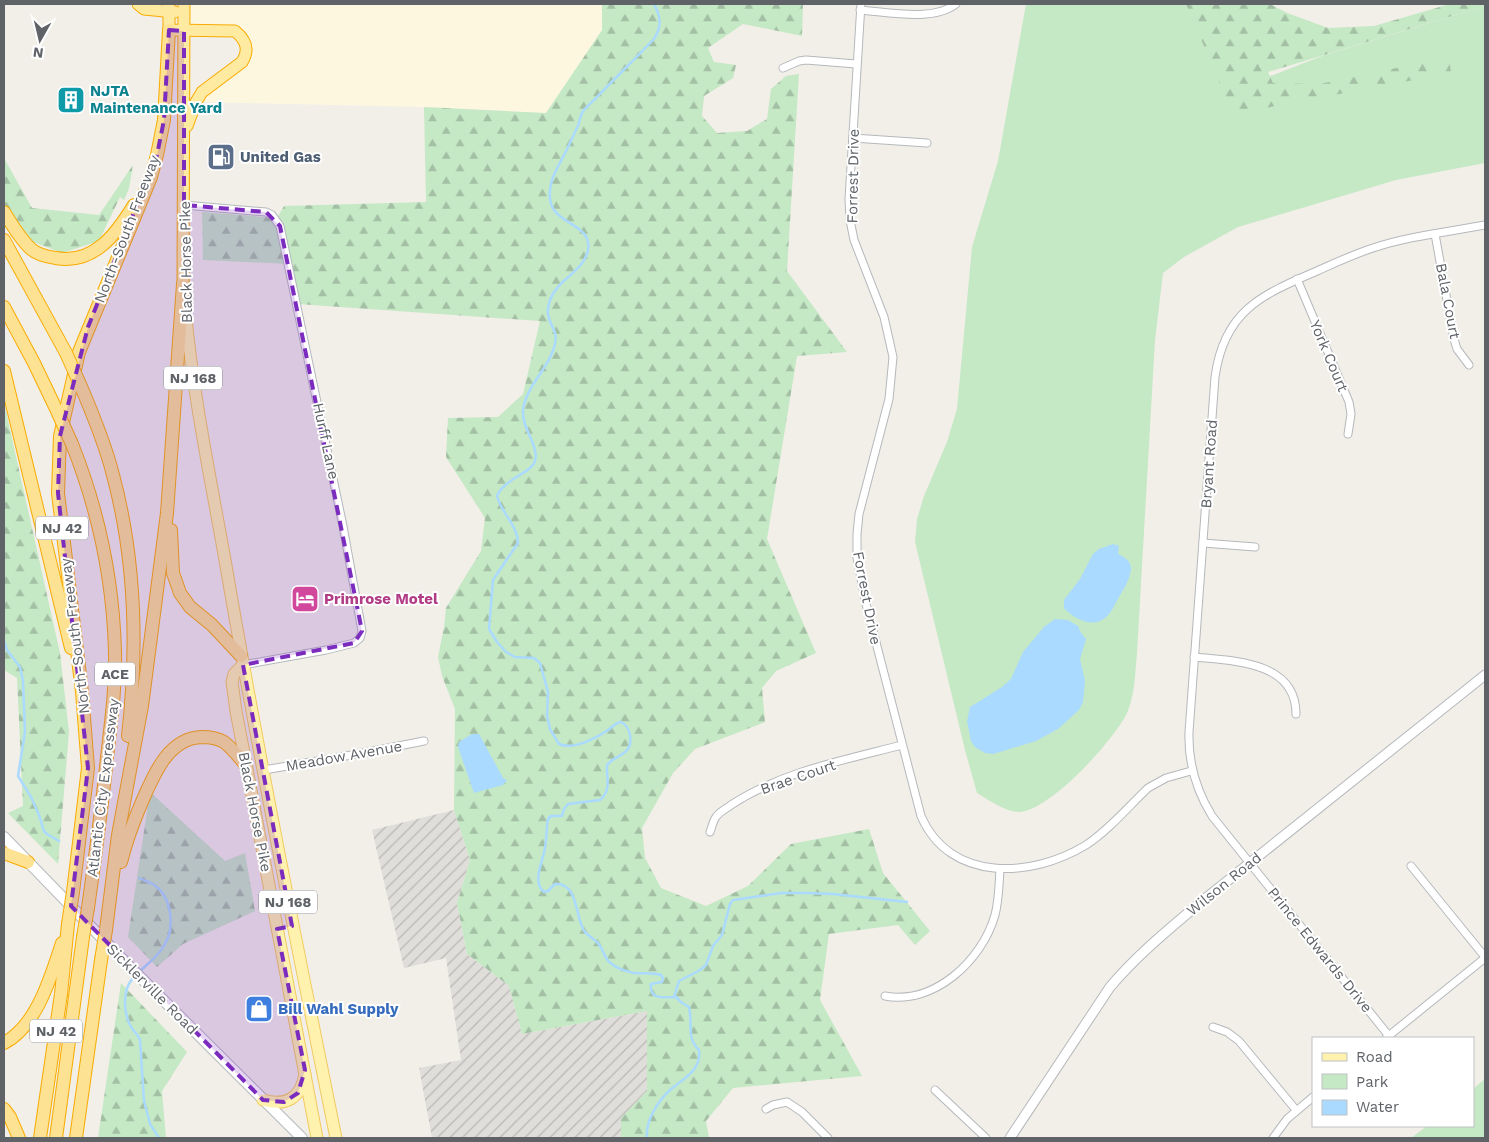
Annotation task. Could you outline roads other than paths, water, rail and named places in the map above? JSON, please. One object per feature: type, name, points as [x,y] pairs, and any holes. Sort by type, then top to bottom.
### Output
[{"type":"highway","points":[[138,4],[144,9],[184,8]]},
{"type":"highway","name":"NJ 42","points":[[169,8],[169,30]]},
{"type":"highway","name":"Black Horse Pike","points":[[183,284],[184,8]]},
{"type":"highway","points":[[169,30],[236,31],[245,39],[247,47],[246,56],[242,62],[202,92],[184,132]]},
{"type":"highway","name":"North-South Freeway","points":[[40,1138],[61,994],[88,768],[82,692],[58,493],[60,436],[79,352],[150,177],[164,120],[169,30]]},
{"type":"highway","points":[[4,212],[23,241],[33,251],[48,257],[72,259],[83,257],[108,242],[130,211],[150,177]]},
{"type":"highway","name":"Atlantic City Expressway","points":[[4,240],[66,354],[91,410],[112,472],[127,547],[133,589],[134,671],[118,835]]},
{"type":"highway","name":"NJ 42","points":[[76,1138],[118,835],[142,706],[167,513],[183,284]]},
{"type":"highway","name":"Atlantic City Expressway","points":[[4,307],[34,363],[82,469],[102,544],[110,587],[115,653],[112,712],[88,908],[56,1138]]},
{"type":"highway","points":[[4,371],[44,542],[82,692]]},
{"type":"highway","points":[[171,460],[173,573],[180,593],[190,607],[212,626],[242,660]]},
{"type":"highway","points":[[106,930],[130,831],[152,776],[169,753],[185,741],[194,738],[214,738],[231,748],[245,764]]},
{"type":"highway","points":[[4,853],[28,862]]},
{"type":"highway","points":[[4,1043],[20,1030],[39,1002],[53,970],[68,924]]},
{"type":"highway","points":[[4,1109],[10,1117],[19,1138]]},
{"type":"main road","name":"Black Horse Pike","points":[[183,284],[197,410],[292,926],[336,1138]]},
{"type":"main road","name":"Black Horse Pike","points":[[242,660],[232,682],[245,764],[318,1138]]},
{"type":"main road","points":[[254,808],[270,806]]},
{"type":"main road","name":"Sicklerville Road","points":[[4,837],[138,975],[302,1138]]},
{"type":"main road","points":[[277,929],[292,926]]},
{"type":"main road","points":[[263,1100],[278,1102],[290,1099],[298,1093],[302,1086],[305,1070]]},
{"type":"street","points":[[860,7],[923,14],[945,11],[956,4]]},
{"type":"street","name":"Forrest Drive","points":[[860,7],[849,204],[851,225],[856,246],[884,317],[894,357],[889,399],[859,514],[856,534],[857,558],[866,604],[924,825],[944,847],[967,862],[988,868],[1000,869],[1032,866],[1073,852],[1094,839],[1156,782],[1191,771]]},
{"type":"street","points":[[783,68],[806,60],[856,64]]},
{"type":"street","points":[[852,138],[926,143]]},
{"type":"street","name":"Hurff Lane","points":[[184,205],[266,212],[272,215],[280,226],[343,526],[362,631],[360,638],[354,643],[326,650],[242,660]]},
{"type":"street","name":"Bryant Road","points":[[1250,863],[1206,807],[1191,771],[1188,732],[1215,377],[1220,353],[1230,330],[1249,306],[1271,291],[1374,247],[1485,225]]},
{"type":"street","name":"Bala Court","points":[[1435,234],[1454,339],[1457,349],[1469,365]]},
{"type":"street","name":"York Court","points":[[1298,279],[1349,402],[1351,414],[1348,434]]},
{"type":"street","points":[[1203,543],[1255,547]]},
{"type":"street","points":[[1194,658],[1244,662],[1265,669],[1283,681],[1296,704],[1296,714]]},
{"type":"street","name":"Wilson Road","points":[[1010,1138],[1110,987],[1125,969],[1160,936],[1485,674]]},
{"type":"street","name":"Meadow Avenue","points":[[264,770],[424,741]]},
{"type":"street","name":"Brae Court","points":[[710,832],[714,821],[720,813],[739,800],[763,788],[810,770],[902,745]]},
{"type":"street","name":"Prince Edwards Drive","points":[[1250,863],[1387,1037]]},
{"type":"street","points":[[1387,1037],[1485,958],[1411,866]]},
{"type":"street","points":[[884,996],[904,998],[928,992],[966,965],[990,929],[997,904],[1000,869]]},
{"type":"street","points":[[1213,1028],[1228,1032],[1239,1041],[1296,1110]]},
{"type":"street","points":[[935,1090],[986,1138]]},
{"type":"street","points":[[1273,1138],[1284,1122],[1312,1098]]},
{"type":"street","points":[[766,1109],[772,1105],[787,1102],[802,1112],[828,1138]]},
{"type":"water","points":[[1113,544],[1119,546],[1118,554],[1131,565],[1131,572],[1127,583],[1112,610],[1101,621],[1090,622],[1078,619],[1064,608],[1064,600],[1080,579],[1093,554],[1099,549]]},
{"type":"water","points":[[1055,619],[1068,620],[1078,626],[1086,639],[1080,659],[1085,681],[1083,702],[1079,710],[1058,729],[1036,741],[993,754],[985,753],[975,747],[971,741],[967,721],[970,707],[1002,687],[1011,679],[1023,652],[1044,627]]},
{"type":"water","points":[[472,734],[479,734],[503,778],[507,780],[503,785],[474,793],[458,747],[459,742]]},
{"type":"waterway","points":[[647,1138],[650,1118],[661,1100],[670,1090],[686,1078],[698,1063],[699,1050],[691,1036],[689,1007],[676,997],[655,996],[651,989],[651,984],[662,982],[663,978],[661,975],[634,973],[623,970],[609,962],[599,944],[585,932],[572,895],[568,889],[563,885],[555,884],[548,891],[544,892],[540,887],[538,876],[546,844],[548,819],[551,816],[562,816],[568,804],[600,800],[604,796],[608,784],[607,765],[627,751],[630,742],[629,731],[621,722],[588,741],[570,746],[559,744],[550,729],[547,716],[548,692],[540,663],[534,658],[515,657],[506,652],[489,629],[493,580],[518,543],[515,530],[497,496],[506,485],[529,469],[535,461],[535,449],[523,418],[523,411],[528,393],[553,352],[556,337],[548,314],[550,300],[558,286],[586,258],[588,250],[588,242],[582,231],[558,215],[552,207],[550,187],[583,111],[654,39],[660,22],[654,4]]},
{"type":"waterway","points":[[4,641],[7,650],[20,667],[23,681],[25,732],[18,776],[31,797],[44,831],[59,841]]},
{"type":"waterway","points":[[138,973],[162,948],[168,937],[171,921],[168,904],[159,889],[139,878]]},
{"type":"waterway","points":[[674,997],[679,981],[706,965],[713,946],[722,935],[730,904],[733,900],[781,893],[805,893],[907,902]]},
{"type":"waterway","points":[[134,977],[127,988],[125,1001],[126,1015],[131,1027],[140,1040],[144,1101],[150,1124],[159,1138]]},
{"type":"place","name":"NJTA Maintenance Yard","points":[[71,100]]},
{"type":"place","name":"United Gas","points":[[221,157]]},
{"type":"place","name":"Primrose Motel","points":[[305,599]]},
{"type":"place","name":"Bill Wahl Supply","points":[[259,1009]]}]
